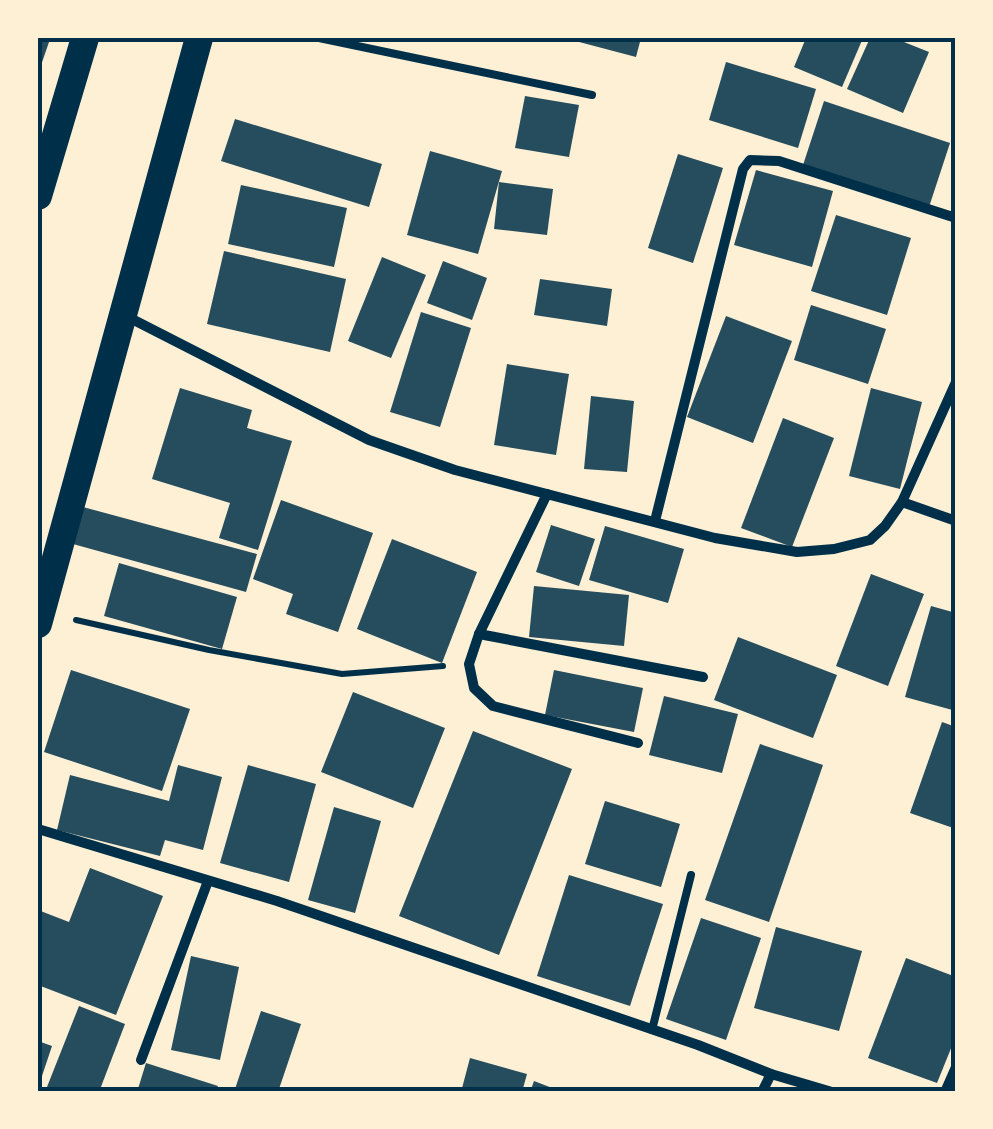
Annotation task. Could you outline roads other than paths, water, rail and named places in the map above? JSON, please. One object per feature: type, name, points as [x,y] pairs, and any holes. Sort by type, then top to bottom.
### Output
[{"type":"highway","points":[[38,196],[85,38]]},
{"type":"highway","points":[[39,618],[199,38]]},
{"type":"street","points":[[655,521],[743,169],[750,160],[778,160],[956,218]]},
{"type":"street","points":[[124,315],[368,440],[454,470],[715,538],[797,552],[834,549],[870,540],[885,526],[902,502],[956,382]]},
{"type":"street","points":[[547,494],[479,634],[469,664],[474,688],[492,706],[638,743]]},
{"type":"street","points":[[902,502],[956,521]]},
{"type":"street","points":[[479,634],[702,677]]},
{"type":"street","points":[[38,829],[277,901],[832,1092]]},
{"type":"street","points":[[141,1060],[208,880]]},
{"type":"street","points":[[946,1092],[956,1068]]},
{"type":"street","points":[[762,1092],[771,1074]]},
{"type":"lane","points":[[319,38],[592,96]]},
{"type":"lane","points":[[652,1030],[691,874]]}]
